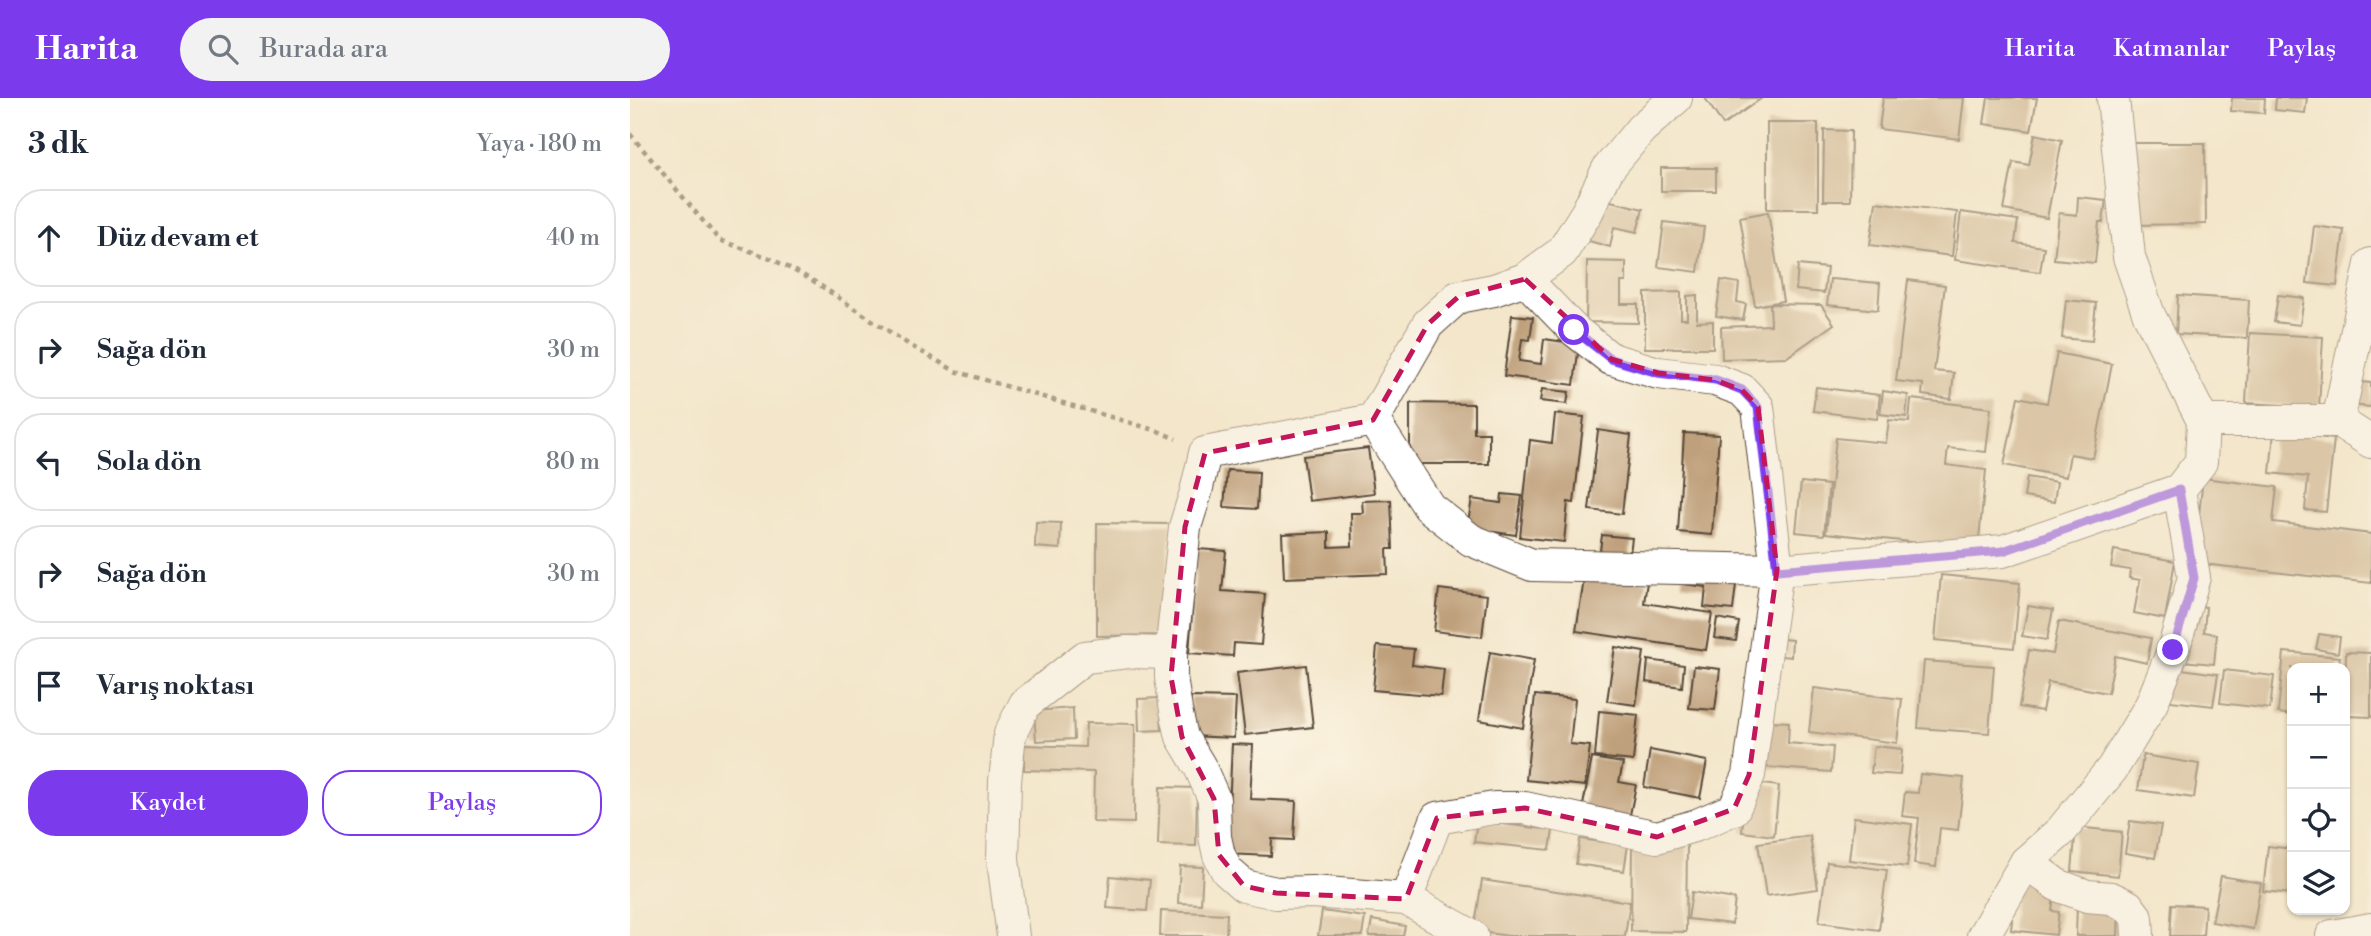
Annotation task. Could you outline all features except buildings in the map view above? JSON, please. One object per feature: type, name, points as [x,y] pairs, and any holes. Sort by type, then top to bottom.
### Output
[{"type":"street","points":[[1472,936],[1406,899],[1312,892],[1276,893],[1244,886],[1227,871],[1219,855],[1215,837],[1214,799],[1200,767],[1182,737],[1176,710],[1171,653],[1185,527],[1205,453],[1373,421],[1429,324],[1458,297],[1494,290],[1525,279],[1562,251],[1587,212],[1608,169],[1641,129],[1676,98]]},
{"type":"street","points":[[1373,421],[1429,507],[1471,540],[1532,565],[1777,570],[2003,551],[2179,490],[2201,462],[2203,421],[2149,315],[2129,257],[2113,98]]},
{"type":"street","points":[[2338,421],[2371,264]]},
{"type":"street","points":[[1406,899],[1437,818],[1494,808],[1525,808],[1657,837],[1697,825],[1734,809],[1749,775],[1777,570],[1758,407],[1742,390],[1716,380],[1658,373],[1611,359],[1574,330],[1525,279]]},
{"type":"street","points":[[2203,421],[2338,421],[2371,442]]},
{"type":"street","points":[[1983,936],[2026,862],[2061,831],[2112,769],[2151,705],[2173,650],[2194,578],[2179,490]]},
{"type":"street","points":[[1013,936],[1003,860],[1005,781],[1010,734],[1025,704],[1085,657],[1128,652],[1171,653]]},
{"type":"street","points":[[2026,862],[2057,885],[2087,896],[2111,898],[2128,906],[2137,918],[2138,936]]},
{"type":"street","points":[[2332,936],[2371,929]]},
{"type":"path","points":[[630,134],[719,240],[770,258],[812,280],[908,344],[955,371],[1158,431],[1205,453]]},
{"type":"highlighted area","points":[[1525,279],[1611,359],[1658,373],[1715,380],[1742,390],[1758,407],[1777,570],[1749,775],[1734,809],[1657,837],[1525,808],[1437,818],[1406,899],[1276,893],[1244,886],[1219,855],[1214,799],[1182,737],[1171,677],[1185,527],[1205,453],[1373,420],[1428,324],[1458,297]]},
{"type":"route","points":[[1574,330],[1611,359],[1658,373],[1716,380],[1742,390],[1758,407],[1777,570],[2003,551],[2179,490],[2194,578],[2173,650]]}]
